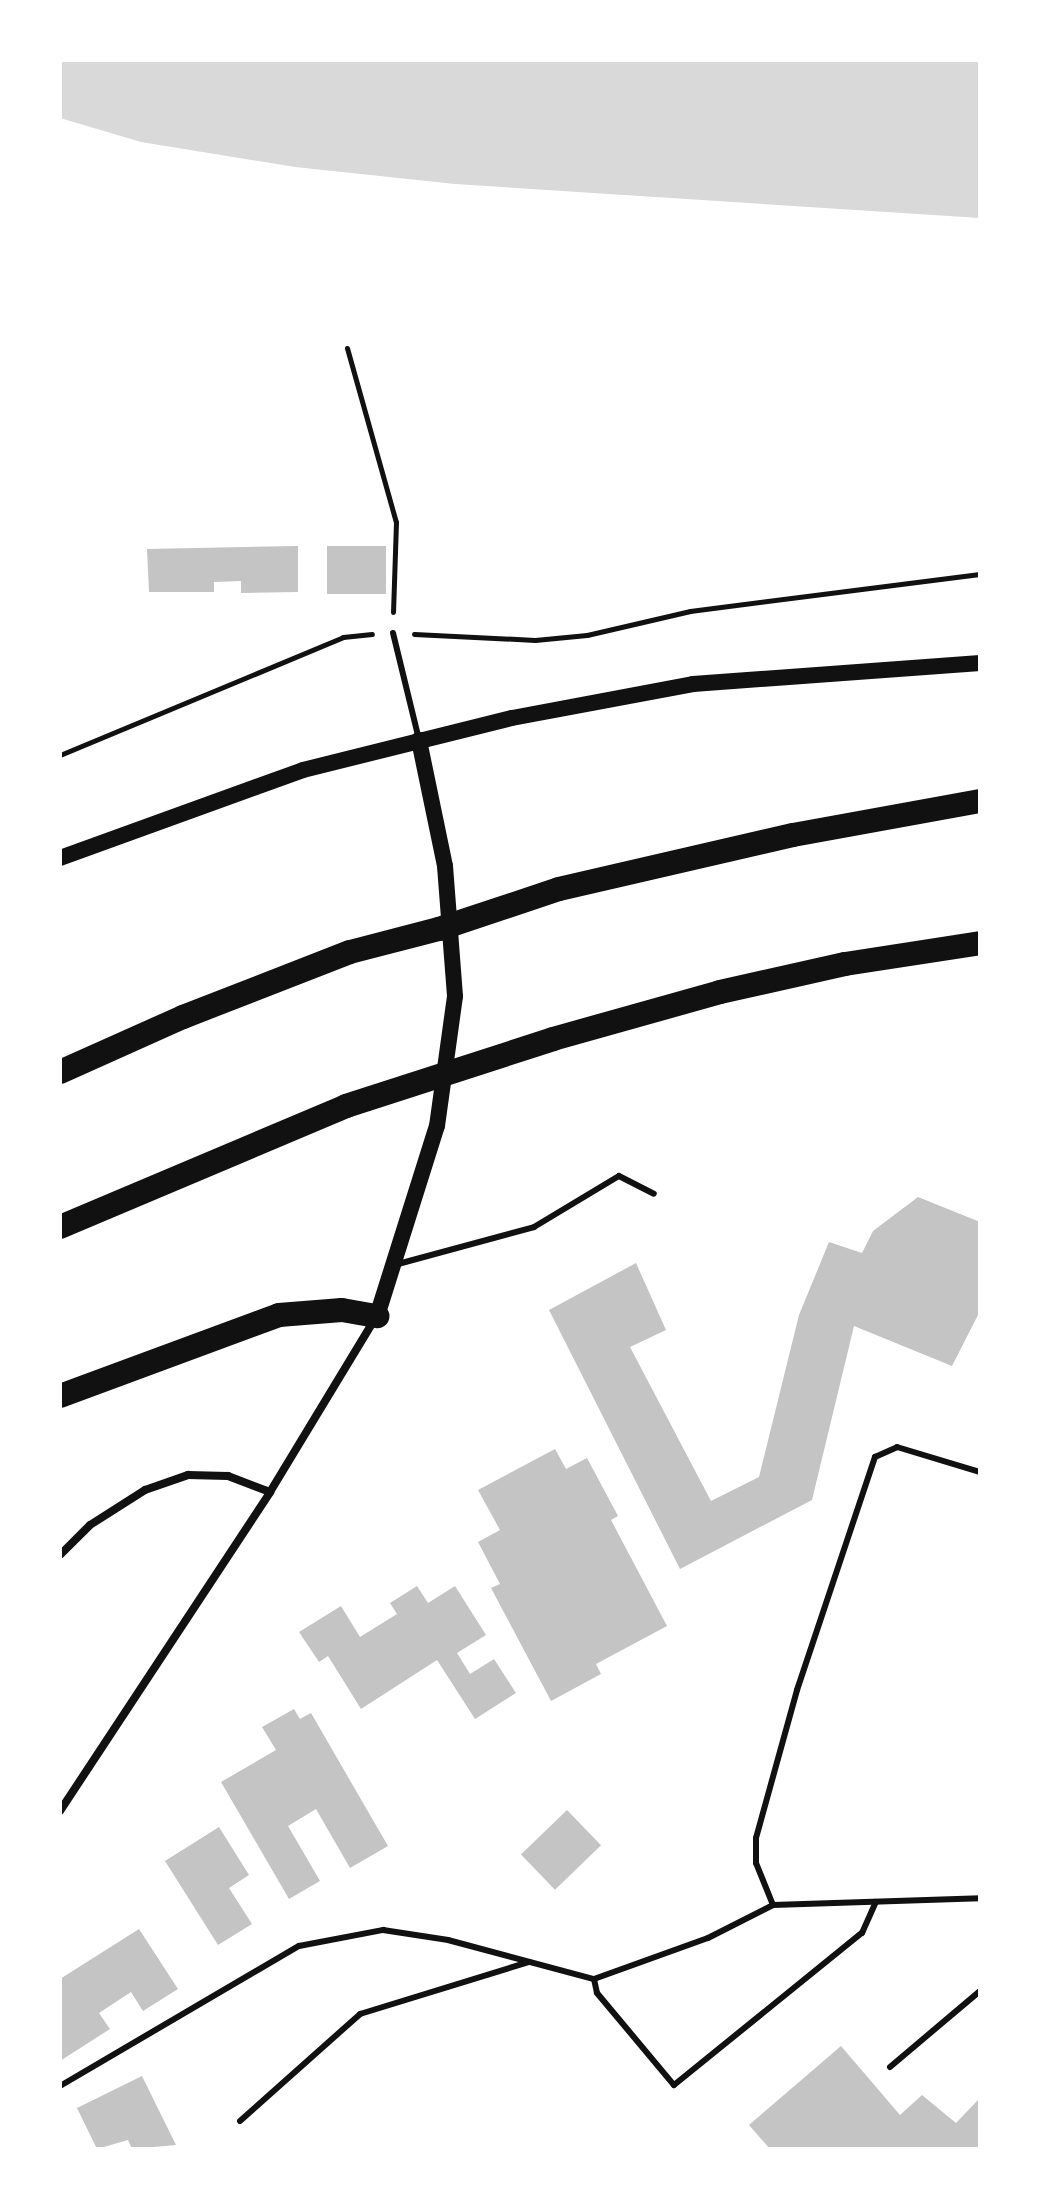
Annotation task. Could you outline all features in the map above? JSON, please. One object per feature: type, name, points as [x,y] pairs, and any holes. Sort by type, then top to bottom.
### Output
[{"type":"highway","points":[[60,1072],[183,1017],[350,952],[559,889],[793,835],[980,801]]},
{"type":"highway","points":[[60,1227],[346,1106],[553,1039],[720,992],[845,964],[980,943]]},
{"type":"highway","points":[[60,1396],[279,1315],[342,1310],[377,1316]]},
{"type":"main road","points":[[60,858],[213,798],[419,740],[693,684],[980,663]]},
{"type":"main road","points":[[377,1316],[391,1266],[417,1200],[437,1126],[455,996],[445,866],[419,740]]},
{"type":"street","points":[[60,1811],[270,1492],[377,1316]]},
{"type":"street","points":[[60,1555],[90,1525],[145,1490],[188,1475],[228,1476],[270,1492]]},
{"type":"lane","points":[[393,633],[419,740]]},
{"type":"lane","points":[[391,1266],[534,1227],[619,1176],[654,1194]]},
{"type":"lane","points":[[773,1905],[754,1852],[797,1690],[855,1525],[875,1457],[897,1447],[980,1472]]},
{"type":"lane","points":[[60,2086],[299,1946],[383,1930],[594,1979],[708,1938],[773,1905],[980,1898]]},
{"type":"lane","points":[[594,1979],[597,1993],[674,2085],[862,1933],[876,1902]]},
{"type":"lane","points":[[240,2121],[360,2014],[529,1962]]},
{"type":"lane","points":[[890,2067],[980,1991]]},
{"type":"path","points":[[347,348],[396,522],[393,633]]},
{"type":"path","points":[[60,755],[343,637],[393,633],[535,640],[574,636],[690,611],[980,574]]},
{"type":"shaded area","points":[[60,60],[980,60],[980,218],[455,184],[295,167],[141,142],[60,118]]},
{"type":"building","points":[[298,546],[298,592],[241,593],[241,581],[214,582],[214,592],[149,592],[147,549]]},
{"type":"building","points":[[327,546],[386,546],[386,594],[327,594]]},
{"type":"building","points":[[918,1197],[980,1222],[980,1311],[952,1366],[854,1326],[812,1500],[680,1569],[549,1310],[636,1263],[666,1330],[630,1347],[711,1501],[759,1477],[799,1315],[829,1242],[862,1253],[873,1231]]},
{"type":"building","points":[[555,1449],[566,1469],[587,1458],[618,1516],[611,1520],[667,1626],[596,1664],[601,1674],[551,1701],[491,1588],[500,1584],[478,1542],[500,1530],[478,1490]]},
{"type":"building","points":[[417,1586],[428,1603],[455,1586],[486,1635],[457,1653],[470,1674],[494,1659],[516,1693],[475,1719],[437,1660],[361,1709],[328,1656],[319,1662],[299,1632],[341,1606],[360,1637],[397,1614],[390,1603]]},
{"type":"building","points":[[294,1709],[300,1719],[311,1713],[388,1846],[350,1868],[316,1809],[288,1826],[320,1881],[289,1899],[221,1782],[276,1750],[262,1727]]},
{"type":"building","points":[[567,1810],[601,1845],[555,1890],[521,1854]]},
{"type":"building","points":[[219,1827],[249,1875],[229,1888],[252,1924],[218,1945],[165,1861]]},
{"type":"building","points":[[139,1929],[178,1989],[143,2011],[131,1992],[99,2013],[110,2029],[60,2061],[60,1979]]},
{"type":"building","points":[[841,2046],[900,2115],[922,2095],[956,2123],[978,2100],[980,2149],[770,2149],[749,2125]]},
{"type":"building","points":[[142,2076],[176,2145],[132,2149],[128,2140],[97,2149],[77,2108]]}]
